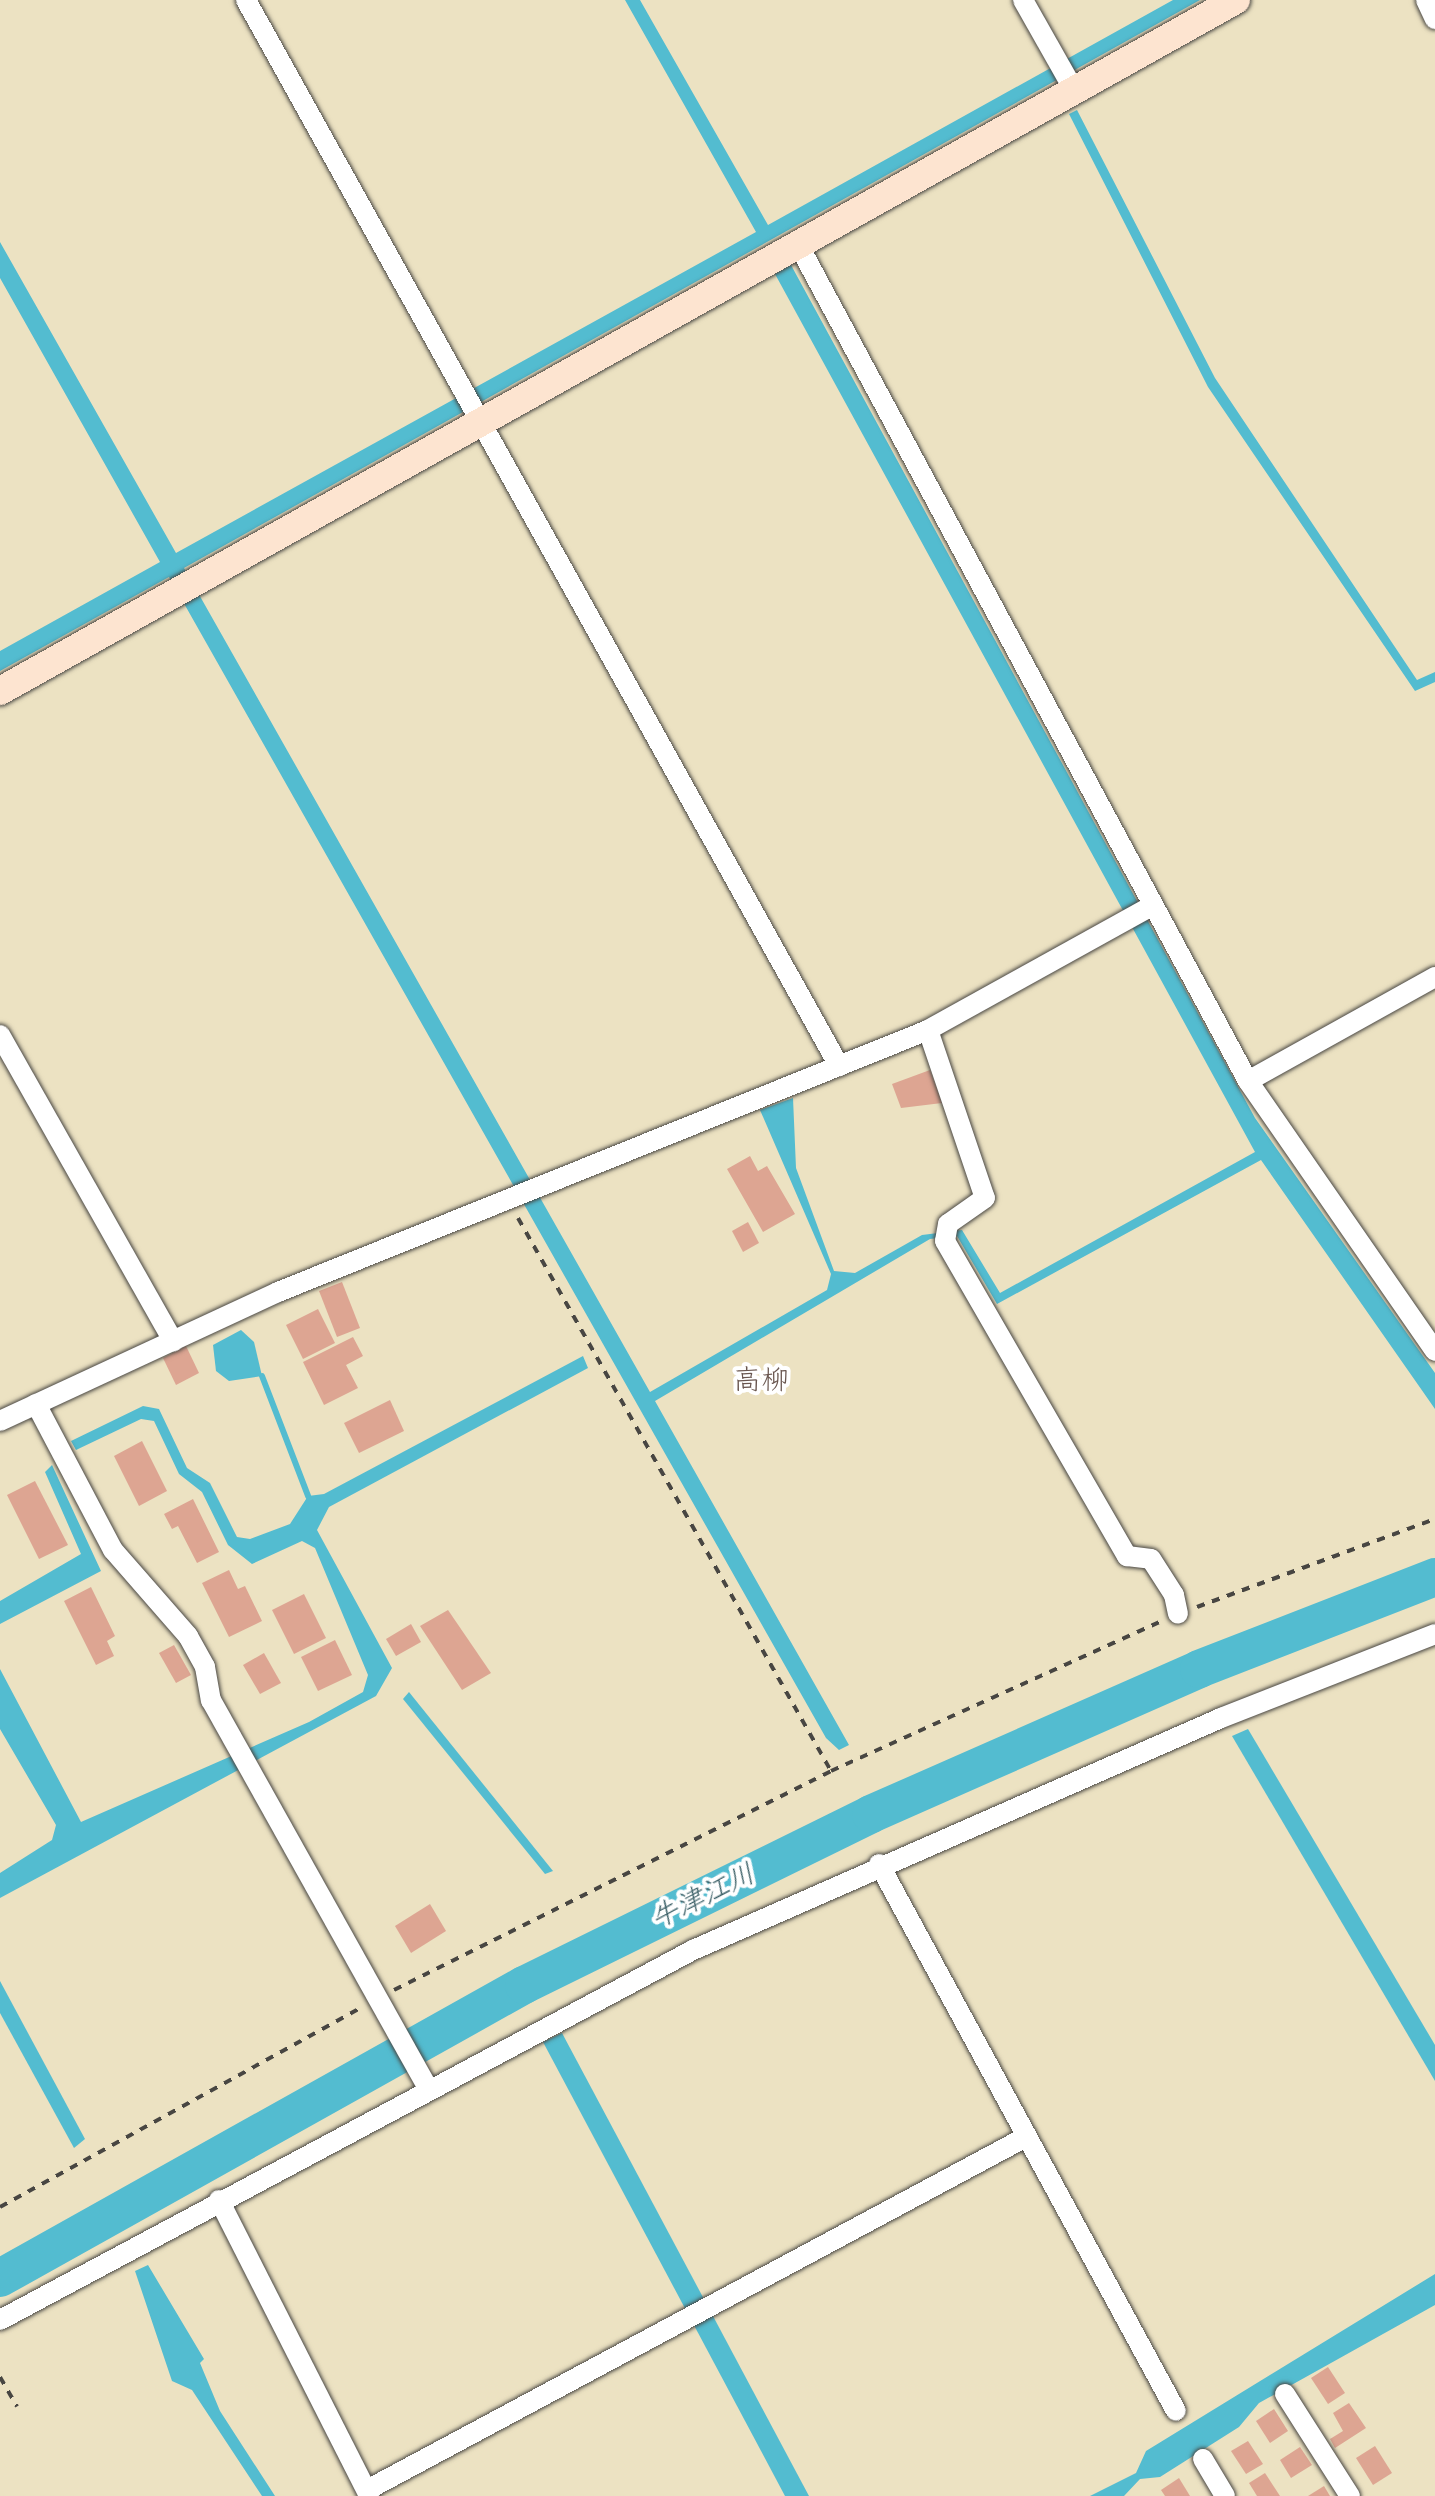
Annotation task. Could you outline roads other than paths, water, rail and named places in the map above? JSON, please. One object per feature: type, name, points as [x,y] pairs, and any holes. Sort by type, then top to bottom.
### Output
[{"type":"street","points":[[246,0],[463,382],[840,1066]]},
{"type":"street","points":[[1023,0],[1074,90]]},
{"type":"street","points":[[0,691],[1236,0]]},
{"type":"street","points":[[1426,0],[1435,19]]},
{"type":"street","points":[[798,244],[1150,907],[1248,1080],[1435,1351]]},
{"type":"street","points":[[0,1421],[173,1340],[540,1186],[928,1030],[1150,907]]},
{"type":"street","points":[[1248,1080],[1435,976]]},
{"type":"street","points":[[928,1030],[985,1198],[944,1235],[1128,1556],[1151,1560],[1174,1594],[1178,1614]]},
{"type":"street","points":[[0,1034],[173,1340]]},
{"type":"street","points":[[36,1404],[113,1550],[188,1636],[205,1668],[210,1700],[427,2087]]},
{"type":"street","points":[[0,2320],[427,2087],[692,1950],[879,1864],[1435,1634]]},
{"type":"street","points":[[879,1864],[1176,2412]]},
{"type":"street","points":[[219,2200],[368,2493],[1026,2137]]},
{"type":"street","points":[[1285,2394],[1350,2496]]},
{"type":"street","points":[[1202,2459],[1225,2496]]},
{"type":"water","points":[[625,0],[640,0],[768,225],[1173,0],[1200,0],[184,568],[650,1392],[827,1290],[831,1274],[760,1110],[793,1098],[796,1168],[834,1271],[855,1273],[922,1235],[962,1230],[1000,1293],[1255,1152],[775,274],[791,265],[1255,1118],[1435,1373],[1435,1409],[1261,1160],[997,1304],[957,1236],[930,1239],[655,1401],[849,1745],[839,1750],[826,1738],[169,577],[0,671],[0,651],[160,562],[0,278],[0,242],[176,553],[756,232]]},
{"type":"water","points":[[1077,110],[1215,378],[1417,680],[1435,672],[1435,682],[1415,691],[1208,387],[1069,114]]},
{"type":"water","points":[[241,1330],[254,1342],[262,1376],[229,1381],[216,1371],[213,1345]]},
{"type":"water","points":[[583,1356],[588,1368],[329,1507],[317,1530],[392,1668],[376,1696],[0,1898],[0,1873],[52,1840],[56,1825],[0,1729],[0,1669],[81,1822],[309,1722],[363,1692],[368,1675],[315,1548],[302,1541],[252,1564],[228,1545],[202,1492],[179,1474],[154,1421],[141,1419],[76,1450],[71,1441],[143,1406],[159,1409],[187,1468],[210,1483],[237,1537],[250,1539],[290,1524],[308,1496],[324,1494]]},
{"type":"water","points":[[52,1465],[101,1571],[0,1624],[0,1601],[81,1554],[45,1472]]},
{"type":"water","points":[[409,1692],[553,1871],[545,1874],[403,1699]]},
{"type":"water","points":[[1248,1729],[1435,2045],[1435,2081],[1232,1736]]},
{"type":"water","points":[[0,1981],[85,2139],[74,2148],[0,2013]]},
{"type":"water","points":[[562,2033],[809,2496],[785,2496],[543,2042]]},
{"type":"water","points":[[148,2265],[204,2359],[200,2363],[220,2411],[275,2496],[262,2496],[192,2390],[172,2381],[135,2271]]},
{"type":"water","points":[[1435,2274],[1435,2305],[1259,2403],[1239,2427],[1160,2477],[1140,2479],[1124,2496],[1090,2496],[1136,2473],[1146,2451]]},
{"type":"waterway","points":[[262,1376],[308,1496]]},
{"type":"waterway","name":"牛津江川","points":[[0,2278],[524,1985],[871,1814],[1199,1669],[1435,1577]]},
{"type":"district","name":"高柳","points":[[761,1381]]}]
